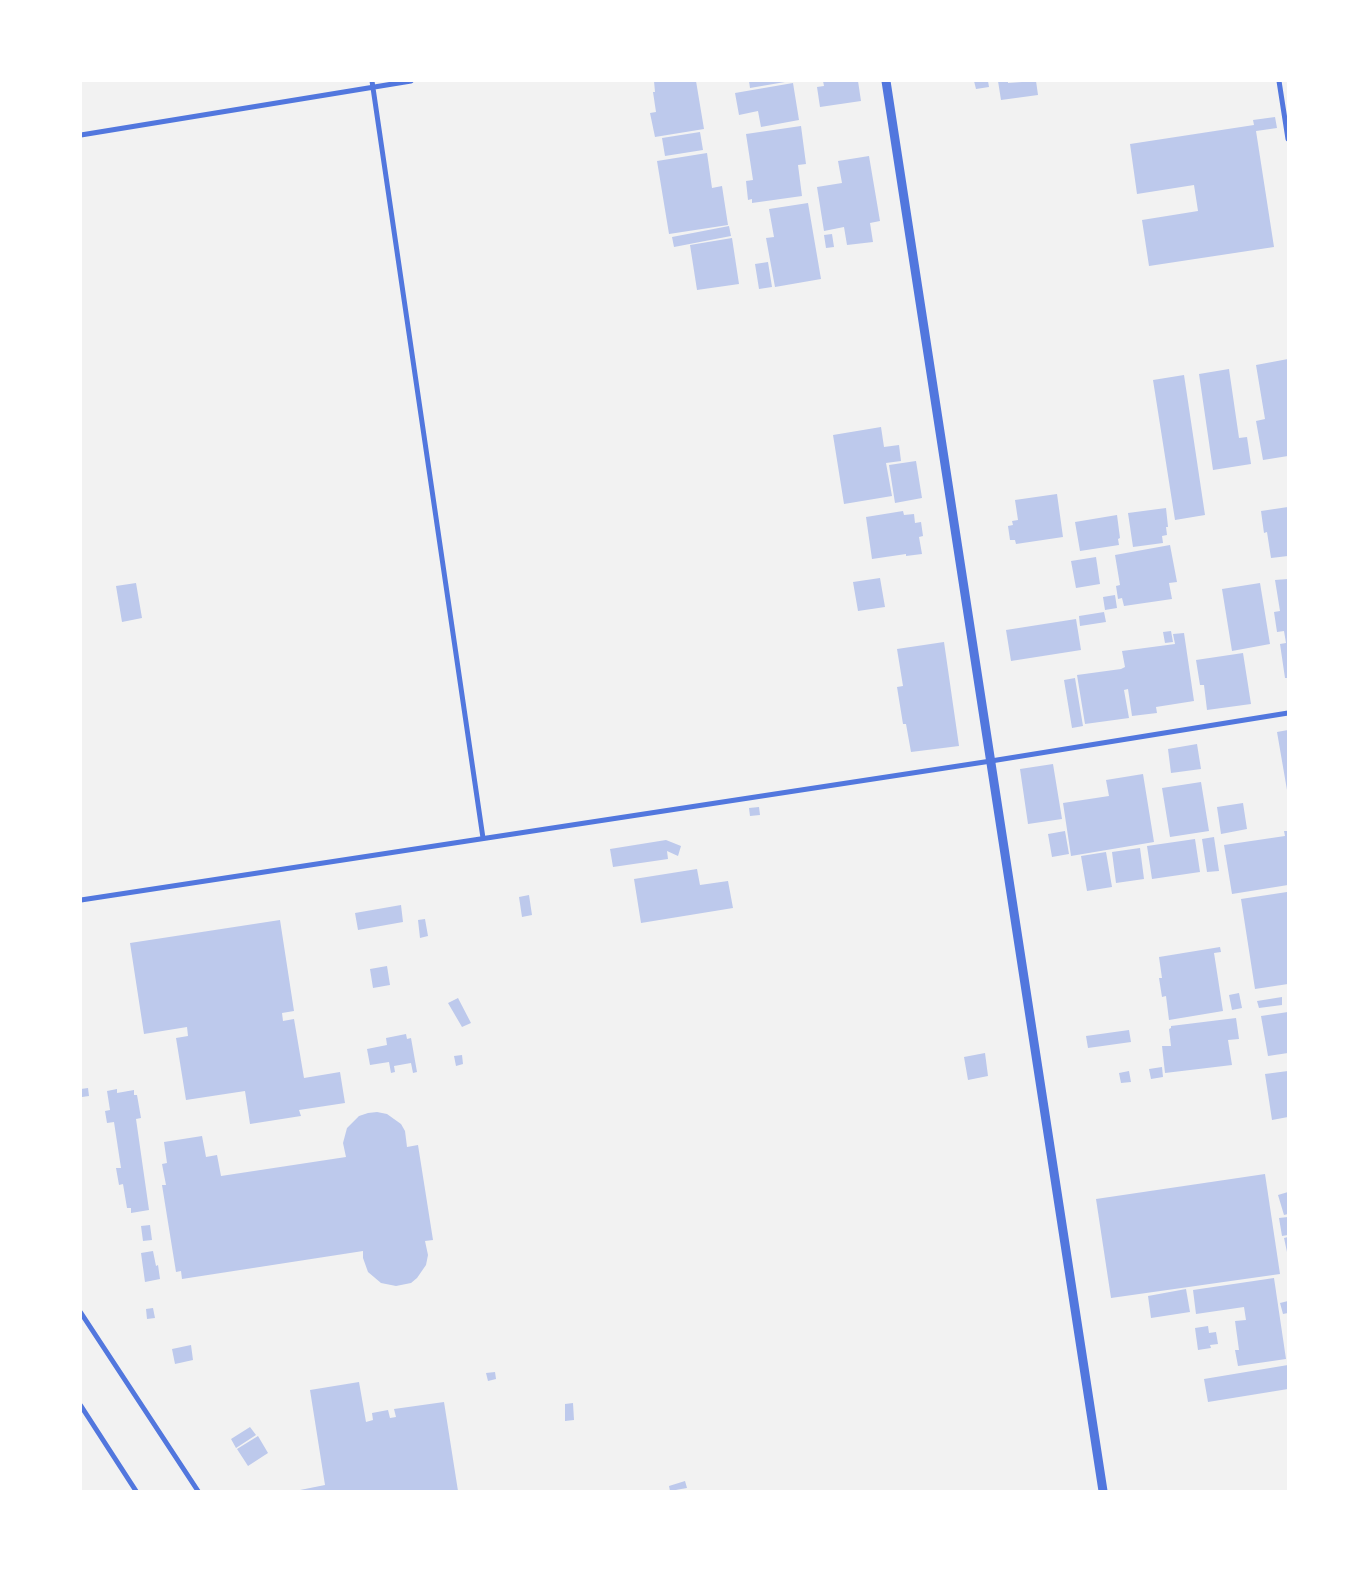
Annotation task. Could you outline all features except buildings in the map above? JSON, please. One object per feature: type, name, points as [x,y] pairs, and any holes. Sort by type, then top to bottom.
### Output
[{"type":"street","points":[[81,135],[373,84],[411,81]]},
{"type":"street","points":[[886,81],[1103,1491]]},
{"type":"street","points":[[1279,81],[1288,139]]},
{"type":"street","points":[[373,84],[483,838]]},
{"type":"street","points":[[81,900],[991,761],[1288,713]]},
{"type":"street","points":[[81,1313],[198,1491]]},
{"type":"street","points":[[81,1406],[136,1491]]}]
